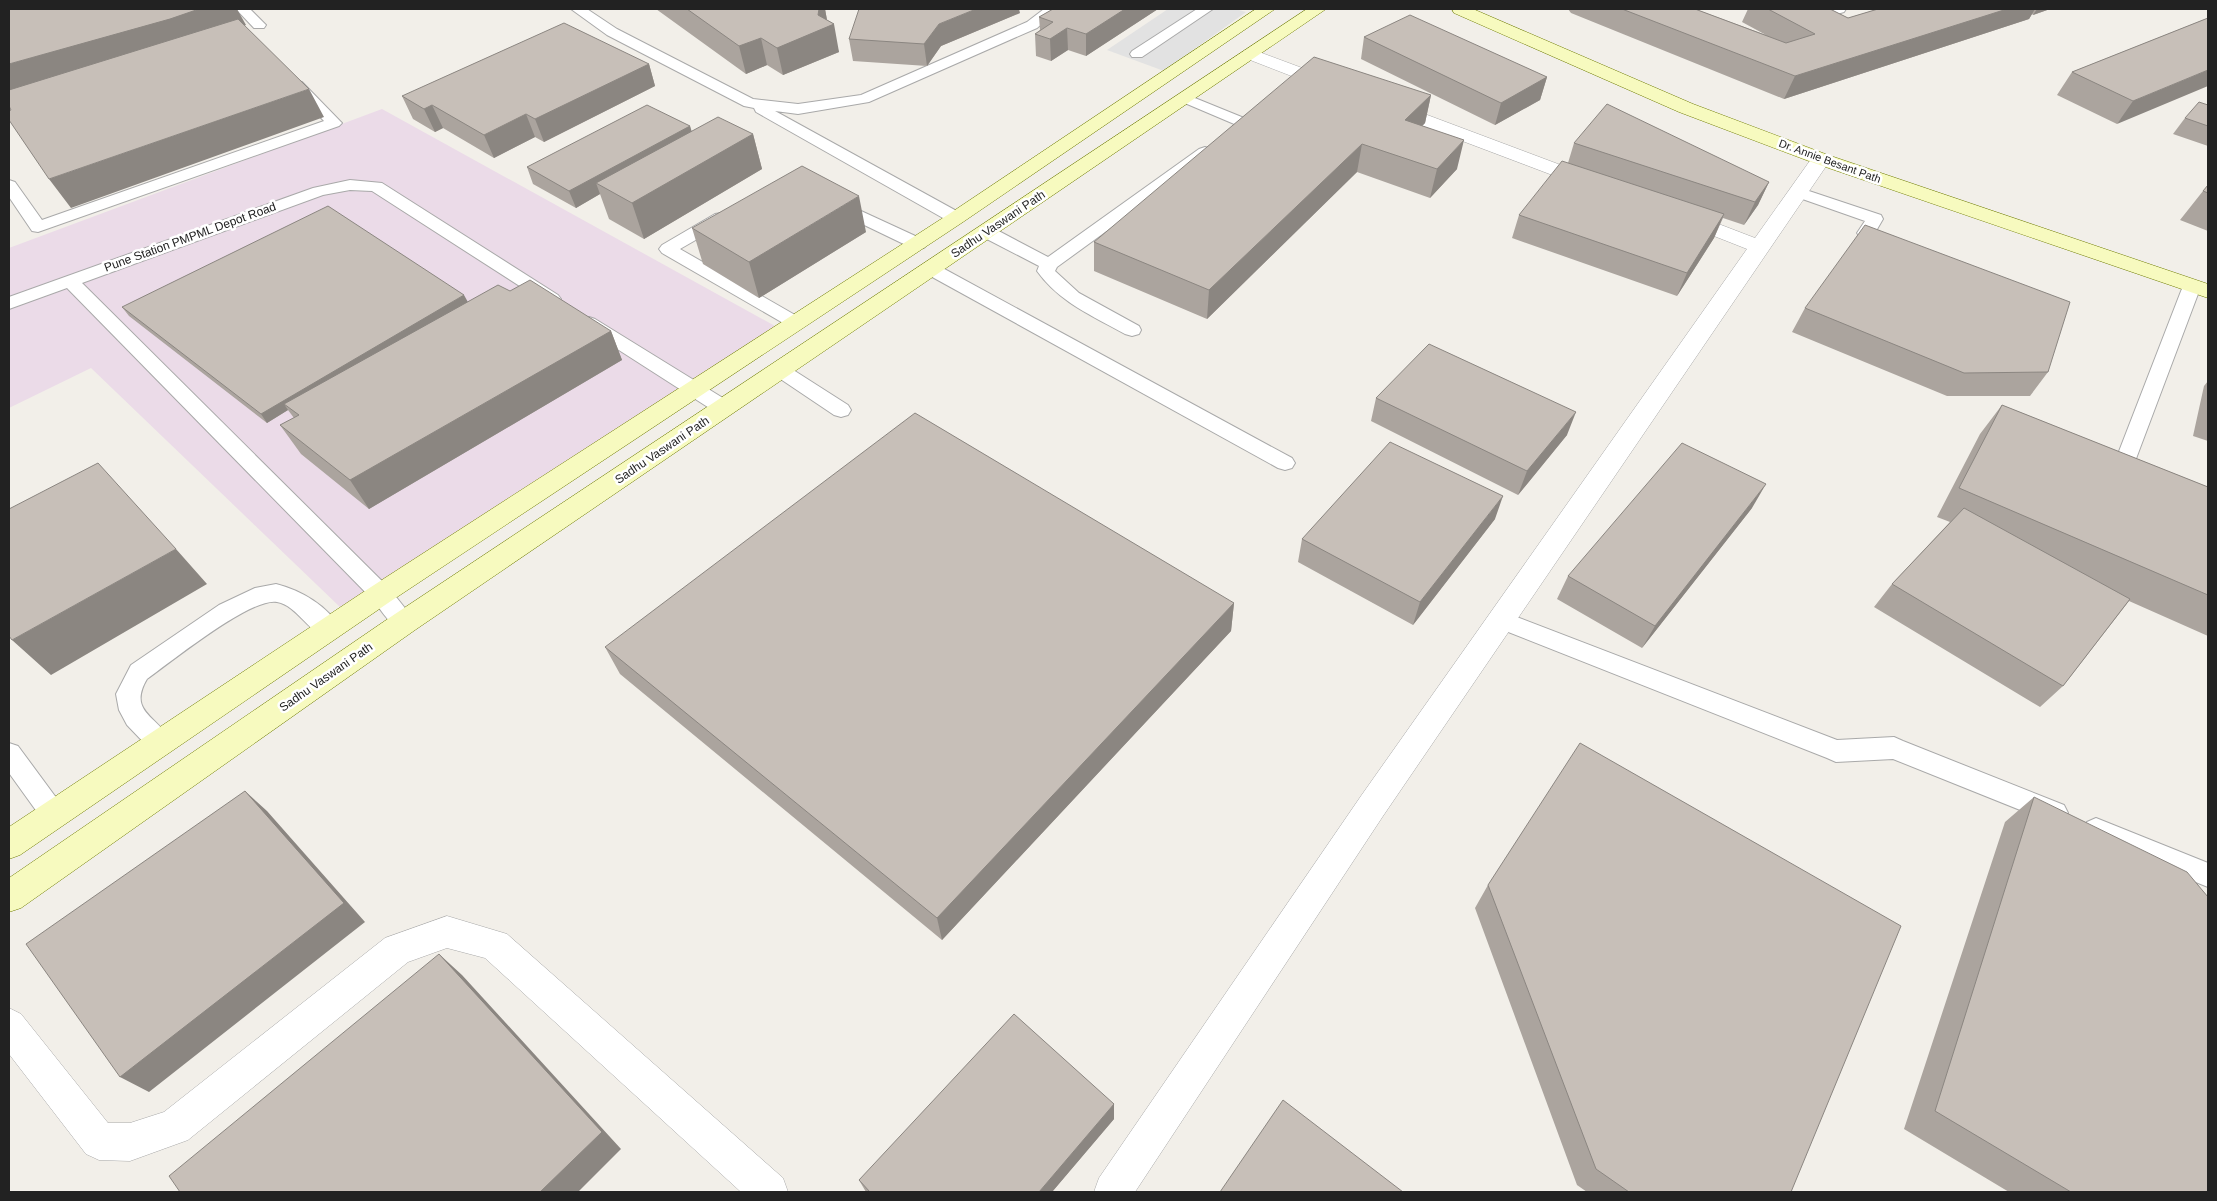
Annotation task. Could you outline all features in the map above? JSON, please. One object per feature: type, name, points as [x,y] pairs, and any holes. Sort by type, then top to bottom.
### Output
[{"type":"main road","points":[[9,845],[381,594],[918,244],[1267,9]]},
{"type":"main road","name":"Sadhu Vaswani Path","points":[[9,896],[405,622],[1318,9]]},
{"type":"main road","name":"Dr. Annie Besant Path","points":[[1460,9],[1686,108],[1821,159],[2200,289]]},
{"type":"street","points":[[1251,54],[1352,93]]},
{"type":"street","points":[[1370,100],[1607,189]]},
{"type":"street","points":[[1113,1192],[1372,806],[1821,159]]},
{"type":"street","points":[[1661,209],[1760,247]]},
{"type":"street","points":[[9,1026],[99,1141],[130,1142],[175,1126],[397,949],[447,932],[495,945],[770,1192]]},
{"type":"lane","points":[[243,9],[254,34]]},
{"type":"lane","points":[[578,9],[612,32],[749,103],[956,218]]},
{"type":"lane","points":[[749,103],[798,109],[864,99],[1032,25],[1052,9]]},
{"type":"lane","points":[[1137,54],[1206,9]]},
{"type":"lane","points":[[1820,15],[1839,9]]},
{"type":"lane","points":[[9,185],[38,227],[334,122],[288,75]]},
{"type":"lane","points":[[1132,330],[1064,291],[1051,279],[1046,271],[1048,264],[1244,123],[1185,98]]},
{"type":"lane","name":"Pune Station PMPML Depot Road","points":[[9,303],[319,191],[350,184],[376,186],[724,408]]},
{"type":"lane","points":[[1797,192],[1875,219],[1866,233],[1903,247]]},
{"type":"lane","points":[[822,198],[918,244]]},
{"type":"lane","points":[[733,211],[668,249],[796,323]]},
{"type":"lane","points":[[987,232],[1048,264]]},
{"type":"lane","points":[[930,269],[1285,462]]},
{"type":"lane","points":[[69,280],[381,594],[405,622]]},
{"type":"lane","points":[[2121,472],[2200,289]]},
{"type":"lane","points":[[780,370],[841,410]]},
{"type":"lane","points":[[159,742],[129,709],[126,696],[129,686],[138,672],[230,610],[262,593],[276,592],[290,597],[329,629]]},
{"type":"lane","points":[[1501,620],[1836,751],[1894,748],[2208,875]]},
{"type":"lane","points":[[9,754],[54,815]]},
{"type":"shaded area","points":[[1168,9],[1235,9],[1246,12],[1164,71],[1107,50]]},
{"type":"shaded area","points":[[382,109],[775,326],[341,608],[91,368],[9,408],[9,248]]},
{"type":"building","points":[[9,9],[199,9],[170,19],[9,64]]},
{"type":"building","points":[[687,9],[819,9],[818,15],[834,24],[777,48],[761,38],[739,46]]},
{"type":"building","points":[[859,9],[976,9],[939,24],[924,44],[849,39]]},
{"type":"building","points":[[1053,9],[1125,9],[1086,34],[1067,28],[1050,39],[1035,34],[1053,22],[1039,17]]},
{"type":"building","points":[[1622,9],[1695,9],[1786,43],[1815,34],[1768,9],[1830,9],[1848,18],[1878,9],[2007,9],[1795,76]]},
{"type":"building","points":[[1410,15],[1547,77],[1501,103],[1364,37]]},
{"type":"building","points":[[2208,18],[2208,70],[2133,101],[2072,72]]},
{"type":"building","points":[[238,19],[309,89],[49,179],[9,120],[9,111],[11,110],[9,106],[9,90]]},
{"type":"building","points":[[564,23],[649,64],[535,119],[526,114],[484,135],[432,105],[424,109],[402,96]]},
{"type":"building","points":[[1314,57],[1431,95],[1405,120],[1464,140],[1437,169],[1362,144],[1209,290],[1094,242]]},
{"type":"building","points":[[2199,102],[2208,105],[2208,126],[2185,118]]},
{"type":"building","points":[[1607,104],[1769,182],[1755,202],[1574,143]]},
{"type":"building","points":[[647,105],[690,126],[569,191],[527,167]]},
{"type":"building","points":[[718,117],[753,134],[632,203],[596,183]]},
{"type":"building","points":[[1562,161],[1724,214],[1687,273],[1519,215]]},
{"type":"building","points":[[802,166],[859,196],[749,262],[692,228]]},
{"type":"building","points":[[2208,185],[2208,193],[2203,191]]},
{"type":"building","points":[[328,206],[464,295],[261,414],[122,307]]},
{"type":"building","points":[[1865,225],[2070,302],[2048,372],[1964,373],[1805,308]]},
{"type":"building","points":[[530,280],[611,331],[350,480],[280,425],[299,415],[284,404],[498,285],[510,291]]},
{"type":"building","points":[[1429,344],[1576,412],[1527,471],[1376,398]]},
{"type":"building","points":[[2002,405],[2208,487],[2208,595],[1959,488]]},
{"type":"building","points":[[915,413],[1234,603],[937,918],[605,647]]},
{"type":"building","points":[[1390,442],[1503,496],[1420,602],[1302,539]]},
{"type":"building","points":[[1682,443],[1766,484],[1655,626],[1568,576]]},
{"type":"building","points":[[98,463],[176,549],[12,640],[9,636],[9,509]]},
{"type":"building","points":[[1964,508],[2130,599],[2063,686],[1892,584]]},
{"type":"building","points":[[1580,743],[1901,926],[1791,1192],[1629,1192],[1596,1169],[1488,885]]},
{"type":"building","points":[[245,791],[344,903],[120,1077],[26,944]]},
{"type":"building","points":[[2034,797],[2187,872],[2208,897],[2208,1192],[2071,1192],[1935,1111]]},
{"type":"building","points":[[439,954],[602,1132],[540,1192],[180,1192],[169,1176]]},
{"type":"building","points":[[1014,1014],[1114,1104],[1039,1192],[870,1192],[859,1180]]},
{"type":"building","points":[[1283,1100],[1403,1192],[1220,1192]]}]
